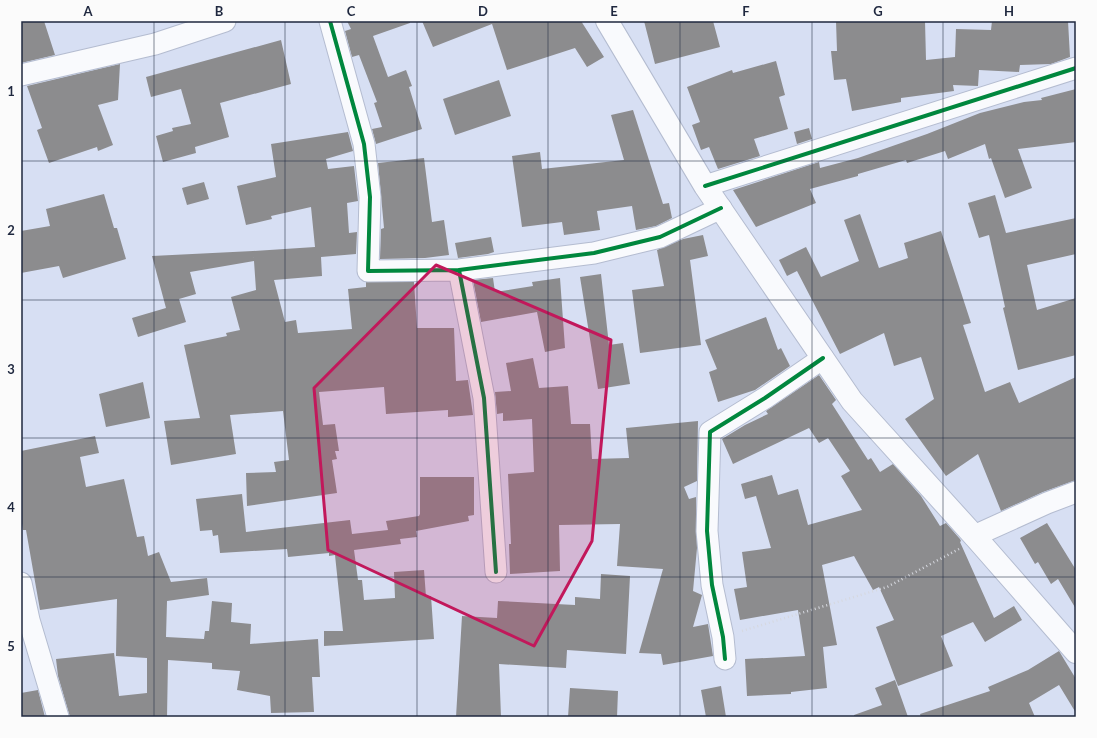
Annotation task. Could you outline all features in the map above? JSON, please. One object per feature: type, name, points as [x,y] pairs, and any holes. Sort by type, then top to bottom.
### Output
[{"type":"main road","points":[[607,21],[705,186],[852,401],[976,538],[1076,652]]},
{"type":"street","points":[[21,76],[155,44],[225,21]]},
{"type":"street","points":[[330,21],[364,144],[370,197],[368,271],[459,270],[594,253],[660,238],[721,208]]},
{"type":"street","points":[[705,186],[1076,68]]},
{"type":"street","points":[[459,270],[484,398],[496,572]]},
{"type":"street","points":[[725,659],[723,637],[712,585],[707,531],[710,432],[765,398],[823,358]]},
{"type":"street","points":[[976,538],[1047,503],[1076,492]]},
{"type":"street","points":[[21,583],[29,620],[58,717]]},
{"type":"path","points":[[723,637],[887,587],[976,538]]},
{"type":"highlighted area","points":[[436,265],[611,340],[592,541],[534,646],[328,550],[314,388]]},
{"type":"building","points":[[21,21],[44,21],[55,55],[21,63]]},
{"type":"building","points":[[347,21],[410,21],[410,23],[373,36],[388,77],[406,70],[412,86],[409,87],[422,129],[376,144],[372,129],[382,127],[374,103],[377,102],[359,55],[352,57],[345,31],[351,29]]},
{"type":"building","points":[[422,21],[581,21],[604,57],[587,67],[575,48],[507,70],[492,24],[433,47]]},
{"type":"building","points":[[644,21],[713,21],[720,47],[655,64]]},
{"type":"building","points":[[836,21],[925,21],[926,60],[955,57],[956,29],[991,30],[992,21],[1068,21],[1070,57],[1051,64],[1020,65],[1019,72],[979,70],[978,86],[953,85],[954,91],[901,98],[901,102],[852,111],[846,79],[834,80],[831,51],[837,51]]},
{"type":"building","points":[[281,40],[291,84],[220,103],[229,137],[195,147],[196,153],[163,162],[156,136],[173,131],[172,128],[191,124],[181,89],[151,97],[146,77]]},
{"type":"building","points":[[776,61],[785,95],[779,97],[788,129],[754,139],[760,156],[718,169],[709,147],[701,150],[692,125],[700,122],[687,87],[732,70],[733,73]]},
{"type":"building","points":[[120,64],[118,100],[98,105],[113,145],[98,151],[97,147],[49,163],[37,130],[42,128],[27,86]]},
{"type":"building","points":[[499,80],[511,116],[455,135],[443,99]]},
{"type":"building","points":[[1076,89],[1076,142],[1018,149],[1032,188],[1005,198],[991,158],[989,159],[985,144],[948,159],[945,151],[907,163],[906,160],[858,174],[858,176],[810,189],[816,203],[756,227],[733,190],[819,162],[820,168],[858,158],[927,134],[980,113],[1024,102],[1042,100],[1041,98]]},
{"type":"building","points":[[633,110],[663,204],[669,203],[672,218],[656,226],[636,230],[632,206],[597,211],[600,230],[564,235],[562,222],[522,227],[512,156],[540,152],[542,169],[624,160],[611,115]]},
{"type":"building","points":[[809,128],[812,139],[797,144],[794,132]]},
{"type":"building","points":[[348,132],[353,151],[326,159],[328,169],[354,166],[358,201],[347,203],[349,233],[357,232],[356,254],[321,257],[322,276],[274,280],[285,322],[296,320],[298,333],[352,329],[348,289],[366,287],[366,282],[414,282],[417,328],[454,328],[456,381],[468,380],[473,415],[448,417],[448,410],[386,414],[384,387],[319,392],[323,425],[335,424],[339,451],[335,451],[337,459],[332,460],[337,493],[247,506],[246,473],[276,472],[274,462],[289,460],[283,411],[230,415],[236,454],[171,465],[164,421],[200,418],[184,345],[227,336],[226,333],[240,330],[231,297],[256,290],[254,261],[190,272],[196,294],[179,299],[186,322],[138,337],[132,318],[166,308],[152,256],[315,247],[311,207],[271,216],[272,219],[246,225],[237,186],[276,177],[271,144]]},
{"type":"building","points":[[424,158],[432,222],[444,220],[449,255],[425,258],[380,259],[381,229],[384,228],[378,163]]},
{"type":"building","points":[[204,182],[209,199],[187,205],[182,188]]},
{"type":"building","points":[[104,194],[114,228],[117,228],[126,259],[63,278],[59,266],[21,273],[21,231],[50,226],[46,209]]},
{"type":"building","points":[[995,195],[1006,233],[1076,218],[1076,254],[1027,265],[1037,310],[1076,298],[1076,355],[1018,370],[1003,308],[1005,307],[989,235],[979,238],[968,203]]},
{"type":"building","points":[[860,214],[879,268],[908,258],[904,243],[941,231],[971,323],[963,325],[985,392],[1010,382],[1019,403],[1076,377],[1076,480],[1043,492],[1001,511],[978,454],[946,476],[905,419],[934,399],[921,357],[894,366],[884,333],[840,354],[797,271],[787,276],[779,260],[806,247],[821,277],[859,261],[844,220]]},
{"type":"building","points":[[703,235],[708,256],[690,260],[701,345],[640,353],[632,290],[664,286],[657,250],[683,239]]},
{"type":"building","points":[[491,237],[494,252],[458,258],[455,243]]},
{"type":"building","points":[[601,274],[609,345],[623,343],[630,384],[598,389],[580,277]]},
{"type":"building","points":[[493,278],[495,292],[533,286],[532,282],[560,278],[565,348],[545,352],[537,312],[481,322],[473,280]]},
{"type":"building","points":[[766,317],[778,350],[781,348],[790,366],[755,390],[718,402],[709,372],[717,369],[705,340]]},
{"type":"building","points":[[533,358],[539,388],[568,386],[571,424],[590,424],[592,459],[629,458],[626,428],[698,421],[697,481],[684,487],[689,499],[696,497],[697,548],[693,591],[702,595],[693,627],[708,624],[713,656],[663,665],[661,654],[639,653],[663,569],[617,566],[620,524],[559,525],[560,571],[510,574],[509,544],[511,544],[508,474],[534,472],[532,419],[503,421],[503,413],[497,414],[495,392],[511,391],[506,363]]},
{"type":"building","points":[[819,375],[836,400],[832,404],[868,460],[871,458],[880,472],[893,464],[921,496],[940,526],[946,523],[960,539],[994,618],[1014,606],[1022,620],[985,642],[973,622],[941,636],[953,666],[898,686],[876,627],[894,620],[879,587],[873,590],[854,556],[822,565],[837,645],[823,647],[827,688],[791,692],[791,694],[747,696],[745,659],[805,656],[798,610],[740,620],[734,589],[747,587],[742,552],[771,548],[756,496],[745,499],[741,484],[772,475],[778,495],[798,489],[808,525],[862,510],[841,476],[850,471],[828,438],[819,443],[809,428],[733,464],[722,439],[745,425],[768,414],[766,411]]},
{"type":"building","points":[[143,382],[150,418],[106,427],[99,394]]},
{"type":"building","points":[[95,436],[99,453],[80,457],[86,487],[124,479],[137,537],[144,536],[148,556],[159,552],[171,582],[207,578],[209,595],[167,601],[166,637],[204,639],[205,631],[209,631],[212,601],[232,603],[231,622],[251,624],[250,644],[318,639],[320,677],[312,677],[314,712],[271,713],[270,696],[237,690],[240,671],[212,669],[212,663],[168,660],[167,717],[70,717],[58,676],[56,659],[114,653],[119,696],[147,693],[147,658],[116,656],[117,599],[40,610],[26,530],[23,530],[21,517],[21,451]]},
{"type":"building","points":[[420,477],[474,477],[474,515],[468,516],[469,521],[416,531],[417,537],[400,539],[401,544],[354,550],[358,580],[362,580],[364,600],[395,598],[394,572],[424,570],[426,597],[431,596],[434,639],[324,646],[324,631],[343,631],[335,555],[329,556],[329,553],[288,557],[287,549],[220,553],[218,535],[213,536],[212,530],[200,531],[196,499],[242,494],[246,532],[350,520],[352,534],[388,530],[386,521],[419,516]]},
{"type":"building","points":[[1047,523],[1076,570],[1076,609],[1058,579],[1051,584],[1038,562],[1035,564],[1020,538]]},
{"type":"building","points":[[601,574],[630,576],[626,654],[567,650],[566,668],[499,664],[501,717],[456,717],[462,616],[497,618],[498,601],[575,605],[575,597],[600,599]]},
{"type":"building","points":[[1059,651],[1076,679],[1076,713],[1059,685],[1029,703],[1035,717],[921,717],[920,714],[990,691],[988,687],[1028,670]]},
{"type":"building","points":[[895,680],[908,717],[854,717],[854,715],[882,705],[875,688]]},
{"type":"building","points":[[721,686],[726,717],[706,717],[701,690]]},
{"type":"building","points":[[570,688],[618,691],[617,717],[568,717]]},
{"type":"building","points":[[38,690],[45,717],[21,717],[21,693]]},
{"type":"cycle path","points":[[330,21],[364,144],[370,197],[368,271],[459,270],[594,253],[660,237],[721,208]]},
{"type":"cycle path","points":[[705,186],[1076,68]]},
{"type":"cycle path","points":[[459,270],[484,398],[496,572]]},
{"type":"cycle path","points":[[725,659],[723,637],[712,585],[707,531],[710,432],[765,398],[823,358]]}]
